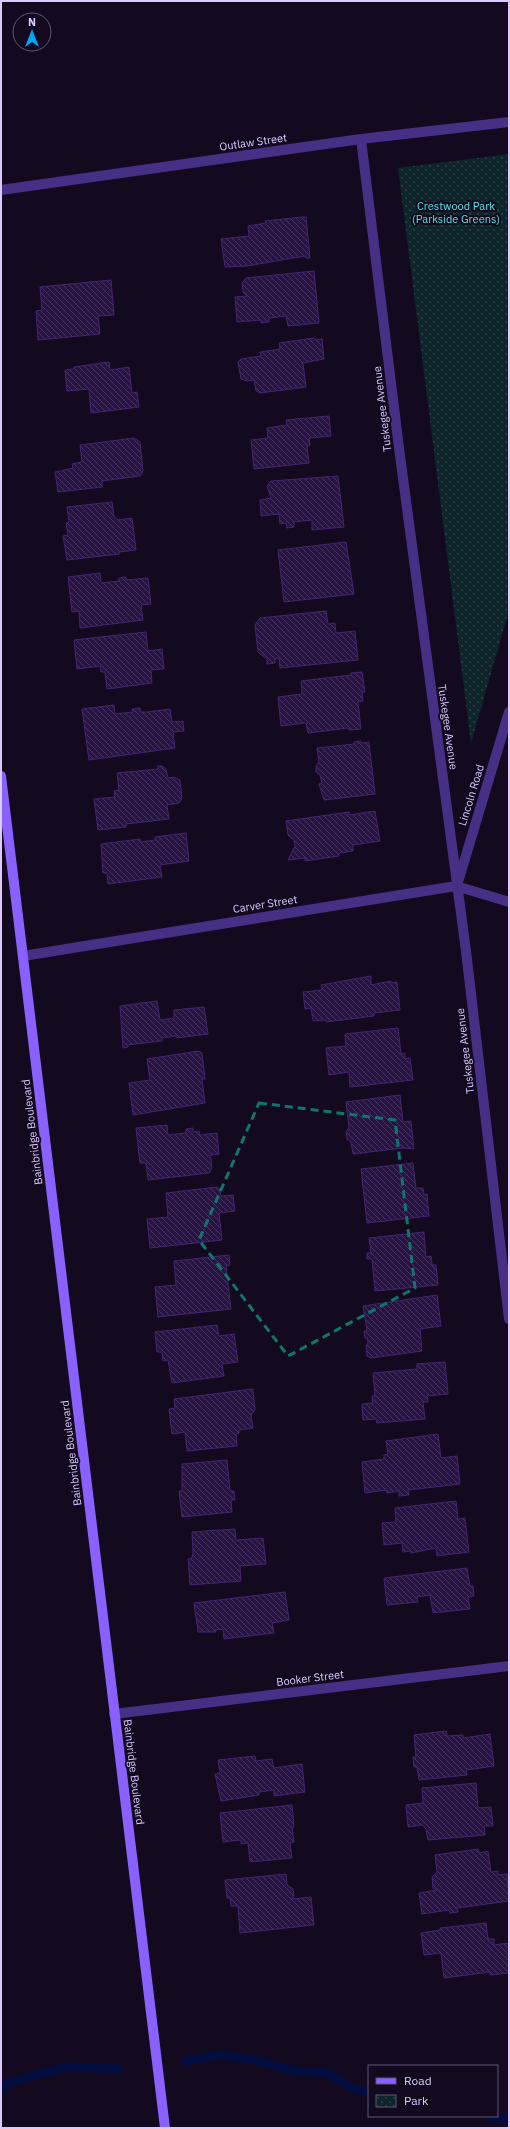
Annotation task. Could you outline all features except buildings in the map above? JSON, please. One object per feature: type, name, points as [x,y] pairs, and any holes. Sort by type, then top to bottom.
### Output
[{"type":"main road","name":"Bainbridge Boulevard","points":[[1,776],[165,2128]]},
{"type":"street","name":"Outlaw Street","points":[[1,190],[361,139],[509,122]]},
{"type":"street","name":"Tuskegee Avenue","points":[[361,139],[401,464],[456,886],[509,1319]]},
{"type":"street","name":"Lincoln Road","points":[[456,886],[509,712]]},
{"type":"street","name":"Carver Street","points":[[23,956],[456,886],[509,902]]},
{"type":"street","name":"Booker Street","points":[[114,1714],[509,1666]]},
{"type":"highlighted area","points":[[259,1103],[395,1120],[415,1288],[288,1356],[199,1240]]},
{"type":"green space","name":"Crestwood Park (Parkside Greens)","points":[[509,154],[509,610],[471,743],[398,168]]},
{"type":"waterway","points":[[186,2061],[218,2055],[250,2059],[294,2071],[328,2073],[353,2089],[368,2092]]},
{"type":"waterway","points":[[1,2089],[9,2083],[65,2067],[119,2069]]},
{"type":"waterway","points":[[495,2117],[509,2119]]}]
